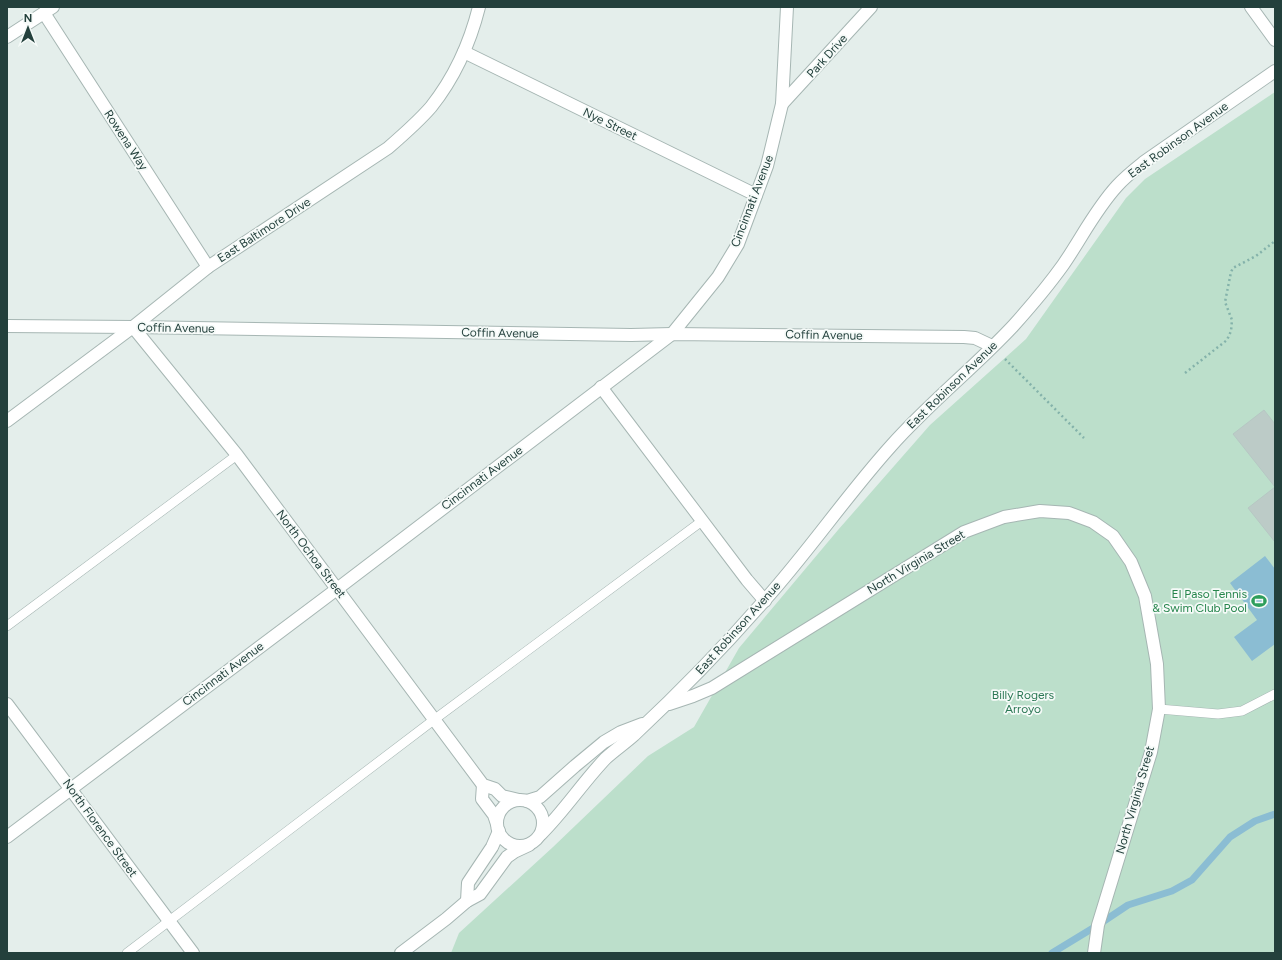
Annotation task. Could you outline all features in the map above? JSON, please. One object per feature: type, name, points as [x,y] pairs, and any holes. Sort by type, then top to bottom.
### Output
[{"type":"street","name":"East Baltimore Drive","points":[[7,421],[134,327],[208,267],[388,148],[430,107],[451,78],[464,52],[479,7]]},
{"type":"street","name":"Cincinnati Avenue","points":[[7,837],[337,589],[672,334],[718,277],[738,244],[767,166],[782,104],[787,7]]},
{"type":"street","name":"Park Drive","points":[[782,104],[871,7]]},
{"type":"street","points":[[1251,7],[1275,40]]},
{"type":"street","points":[[7,37],[48,10]]},
{"type":"street","name":"Rowena Way","points":[[48,10],[208,267]]},
{"type":"street","name":"Nye Street","points":[[464,52],[756,195]]},
{"type":"street","name":"East Robinson Avenue","points":[[541,834],[554,821],[598,767],[665,705],[708,662],[765,600],[867,474],[916,419],[1012,327],[1047,287],[1106,200],[1128,174],[1275,71]]},
{"type":"street","name":"Coffin Avenue","points":[[7,326],[632,335],[672,334],[964,337],[975,338],[992,346]]},
{"type":"street","name":"North Ochoa Street","points":[[134,327],[237,455],[483,785],[495,789],[502,796],[523,801]]},
{"type":"street","points":[[601,387],[747,580],[765,600]]},
{"type":"street","name":"North Virginia Street","points":[[665,705],[712,688],[964,532],[1004,517],[1040,511],[1069,513],[1093,522],[1113,536],[1131,562],[1145,596],[1157,664],[1159,709],[1151,752],[1098,926],[1094,953]]},
{"type":"street","name":"North Florence Street","points":[[7,704],[193,953]]},
{"type":"street","name":"East Robinson Avenue","points":[[523,801],[540,797],[604,742],[621,732],[646,722]]},
{"type":"street","name":"North Ochoa Street","points":[[483,785],[482,799],[494,815],[498,828]]},
{"type":"street","points":[[402,953],[467,901],[480,894],[507,857],[529,845],[541,834],[543,818],[540,811],[534,805],[523,801],[512,802],[506,805],[498,817],[498,828],[492,847],[468,883],[467,901]]},
{"type":"street","points":[[498,828],[502,838],[508,842],[514,845],[529,845]]},
{"type":"lane","points":[[7,626],[237,455]]},
{"type":"lane","points":[[127,953],[435,719],[702,521]]},
{"type":"lane","points":[[1159,709],[1218,714],[1242,711],[1275,694]]},
{"type":"path","points":[[1185,373],[1227,340],[1231,332],[1232,320],[1225,302],[1233,268],[1256,256],[1275,241]]},
{"type":"path","points":[[992,346],[1061,413],[1084,438]]},
{"type":"green space","name":"Billy Rogers Arroyo","points":[[1275,92],[1275,953],[451,953],[459,933],[553,847],[648,756],[694,727],[739,648],[838,530],[930,425],[1026,339],[1126,198],[1145,179]]},
{"type":"water","name":"El Paso Tennis & Swim Club Pool","points":[[1265,556],[1275,569],[1275,644],[1252,661],[1234,637],[1257,620],[1230,583]]},
{"type":"building","points":[[1264,410],[1275,424],[1275,487],[1233,434]]},
{"type":"building","points":[[1275,487],[1275,542],[1248,508]]},
{"type":"waterway","points":[[1052,953],[1128,905],[1172,891],[1192,880],[1230,837],[1255,821],[1275,814]]},
{"type":"place","name":"El Paso Tennis & Swim Club Pool","points":[[1259,601]]}]
